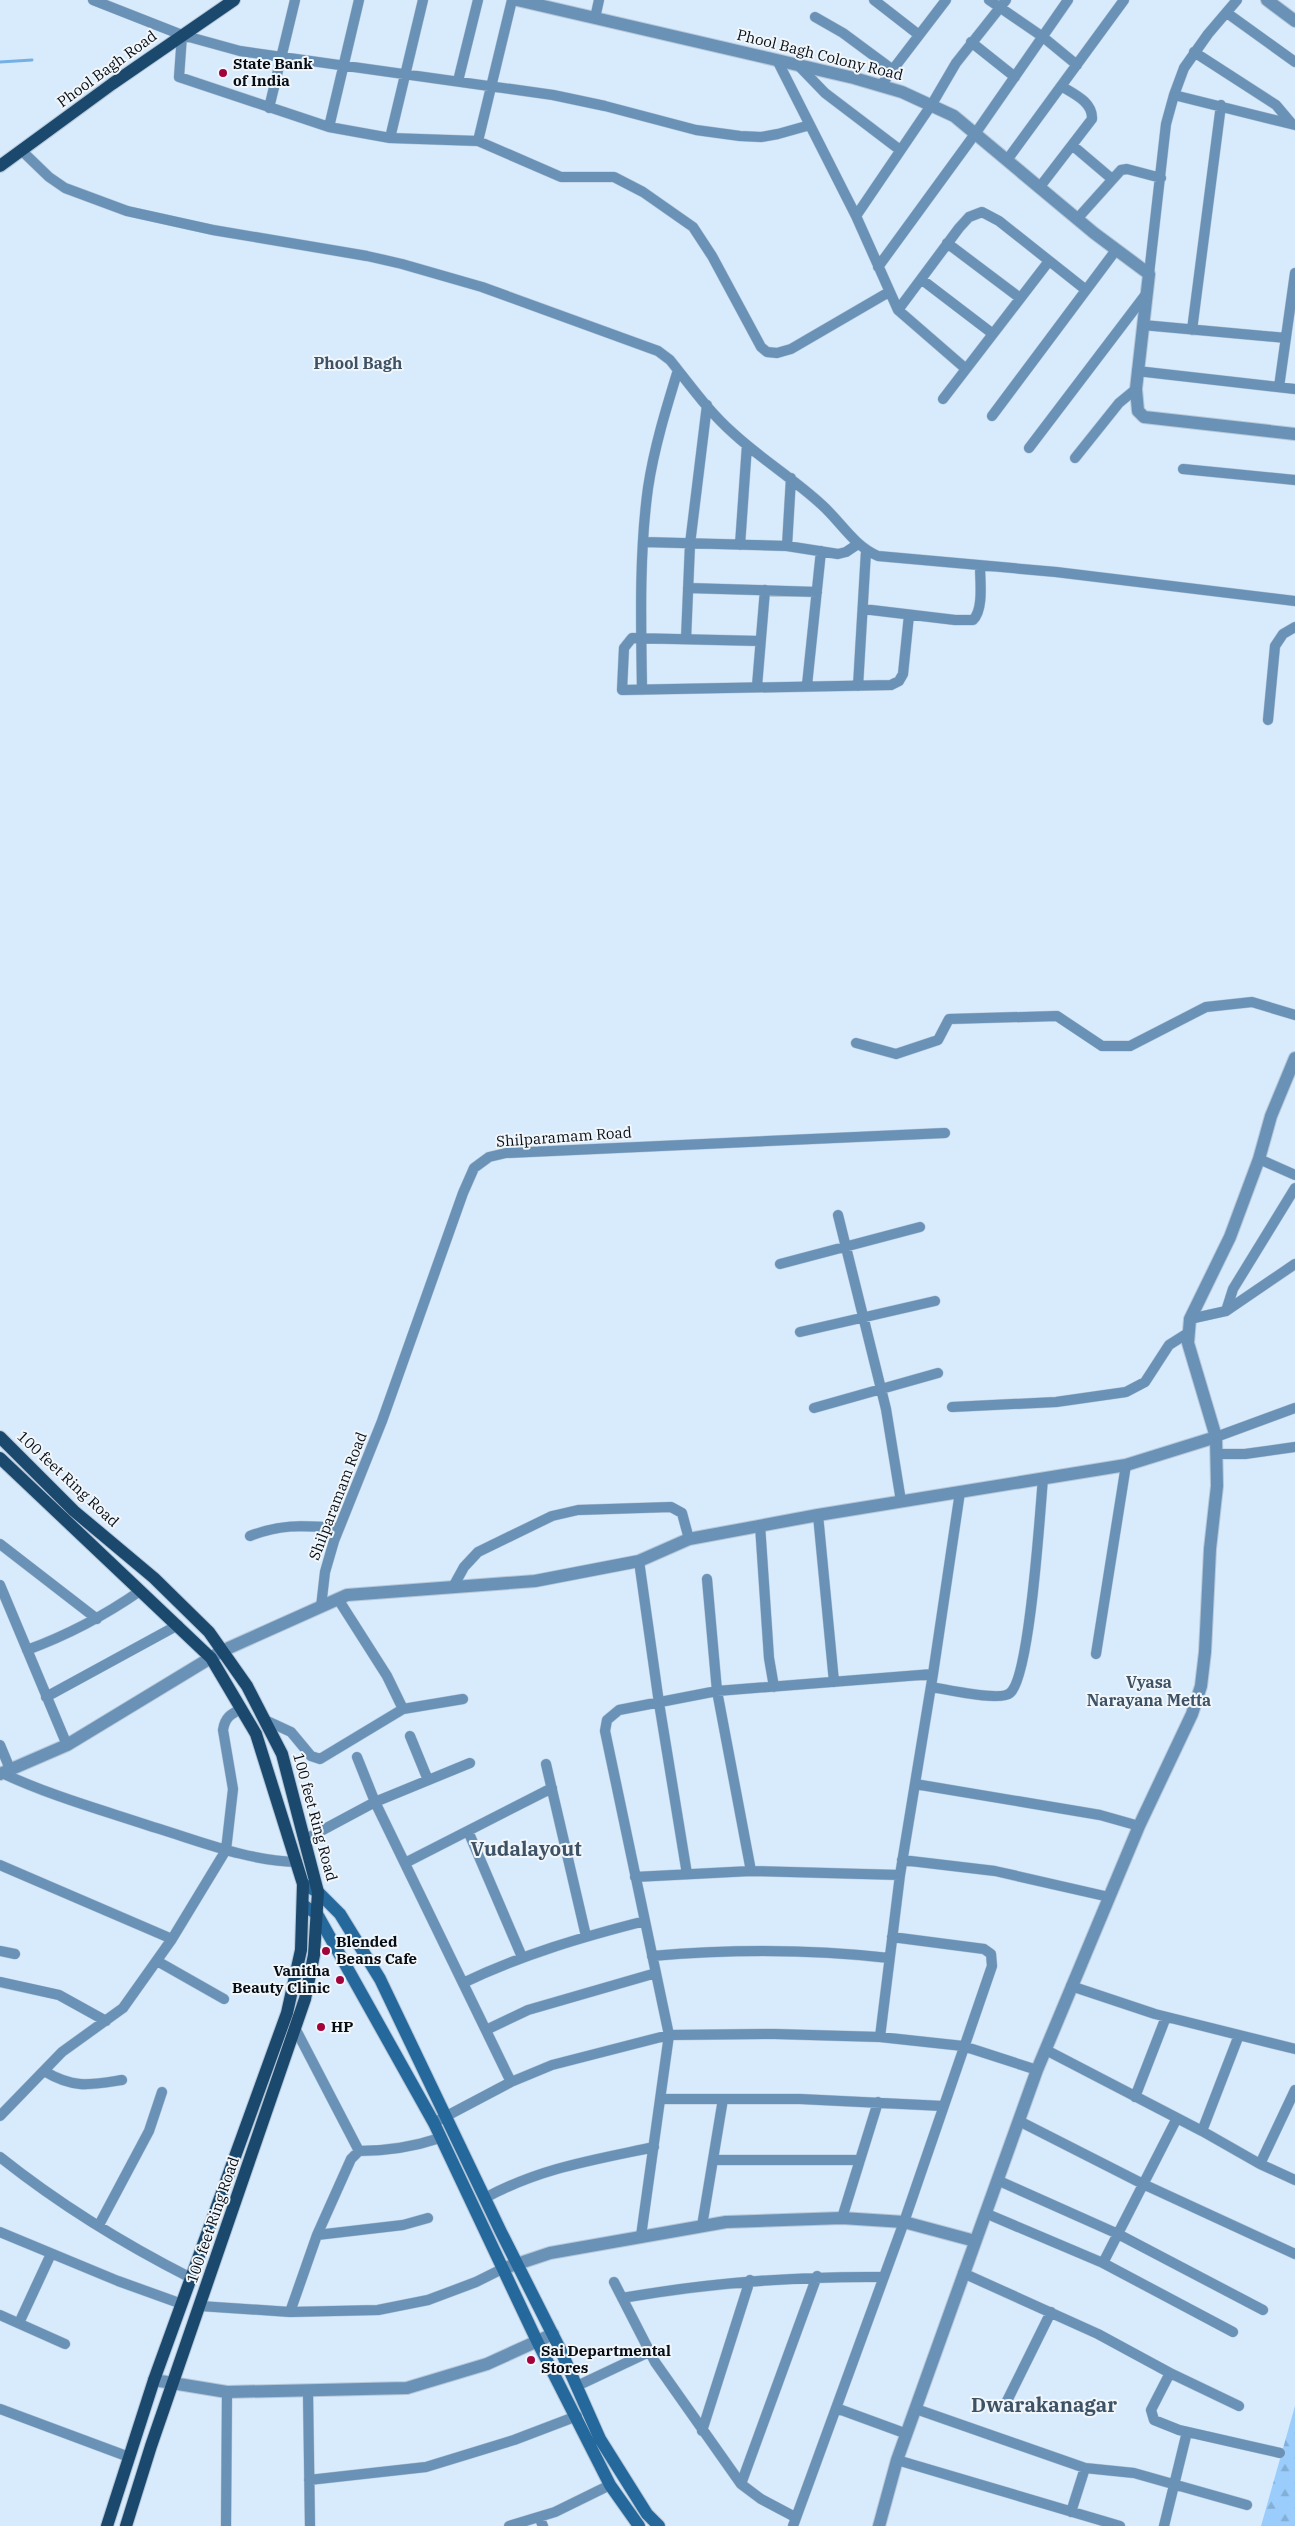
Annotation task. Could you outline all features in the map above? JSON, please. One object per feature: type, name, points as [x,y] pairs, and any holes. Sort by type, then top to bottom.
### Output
[{"type":"main road","name":"Phool Bagh Road","points":[[0,166],[182,35],[234,0]]},
{"type":"main road","name":"100 feet Ring Road","points":[[0,1437],[74,1511],[154,1578],[209,1632],[247,1686],[282,1754],[318,1892],[314,1955],[305,1999],[126,2526]]},
{"type":"main road","name":"100 feet Ring Road","points":[[0,1458],[211,1658],[256,1734],[298,1862],[302,1884],[304,1905],[301,1950],[288,2013],[154,2380],[107,2526]]},
{"type":"main road","points":[[302,1884],[318,1892],[340,1914],[380,1979],[485,2198],[553,2334],[600,2439],[647,2514],[659,2526]]},
{"type":"main road","points":[[304,1905],[318,1914],[434,2123],[537,2341],[577,2416],[610,2485],[639,2526]]},
{"type":"street","points":[[94,0],[182,35],[240,51],[342,67],[491,85],[605,106],[696,130],[761,137],[810,124]]},
{"type":"street","points":[[269,108],[295,0]]},
{"type":"street","points":[[329,127],[359,0]]},
{"type":"street","points":[[390,138],[423,0]]},
{"type":"street","points":[[458,81],[478,0]]},
{"type":"street","points":[[478,141],[512,0]]},
{"type":"street","name":"Phool Bagh Colony Road","points":[[517,0],[881,85],[932,104],[954,116],[1077,219],[1149,274]]},
{"type":"street","points":[[595,18],[599,0]]},
{"type":"street","points":[[874,0],[919,35]]},
{"type":"street","points":[[881,85],[946,0]]},
{"type":"street","points":[[989,0],[1003,4],[1077,65]]},
{"type":"street","points":[[878,267],[975,134],[1067,0]]},
{"type":"street","points":[[1007,160],[1124,0]]},
{"type":"street","points":[[1237,0],[1194,52],[1184,68],[1166,124],[1137,371],[1138,411],[1144,417],[1295,434]]},
{"type":"street","points":[[1267,0],[1295,21]]},
{"type":"street","points":[[856,216],[932,104],[971,42],[1003,4]]},
{"type":"street","points":[[1227,13],[1295,62]]},
{"type":"street","points":[[815,17],[843,32],[892,70]]},
{"type":"street","points":[[182,35],[180,77],[269,108],[329,127],[390,138],[478,141],[561,177],[614,177],[643,192],[693,227],[712,256],[755,340],[767,352],[777,352],[791,348],[889,292]]},
{"type":"street","points":[[971,42],[1015,77]]},
{"type":"street","points":[[1194,52],[1276,105],[1293,124]]},
{"type":"street","points":[[777,60],[856,216],[898,310],[966,369]]},
{"type":"street","points":[[797,64],[825,94],[900,150]]},
{"type":"street","points":[[1039,188],[1092,119],[1093,113],[1086,102],[1062,86]]},
{"type":"street","points":[[1174,95],[1293,124]]},
{"type":"street","points":[[1192,330],[1221,105]]},
{"type":"street","points":[[1072,146],[1112,180]]},
{"type":"street","points":[[21,150],[49,177],[65,188],[127,211],[213,230],[367,256],[402,264],[482,287],[658,350],[670,360],[707,405],[747,445],[791,478],[838,519],[862,548],[878,556],[1056,572],[1295,601]]},
{"type":"street","points":[[1077,219],[1121,170],[1127,169],[1161,178]]},
{"type":"street","points":[[898,310],[947,243],[969,217],[982,212],[999,221],[1086,290]]},
{"type":"street","points":[[947,243],[1020,298]]},
{"type":"street","points":[[992,416],[1116,250]]},
{"type":"street","points":[[943,399],[1049,260]]},
{"type":"street","points":[[1279,387],[1295,273]]},
{"type":"street","points":[[921,280],[993,334]]},
{"type":"street","points":[[1029,448],[1146,294]]},
{"type":"street","points":[[1143,326],[1286,338]]},
{"type":"street","points":[[642,690],[644,542],[652,468],[678,370]]},
{"type":"street","points":[[1137,371],[1295,389]]},
{"type":"street","points":[[1075,458],[1119,403],[1136,389]]},
{"type":"street","points":[[686,639],[690,544],[707,405]]},
{"type":"street","points":[[740,545],[747,445]]},
{"type":"street","points":[[1183,469],[1295,480]]},
{"type":"street","points":[[787,546],[791,478]]},
{"type":"street","points":[[644,542],[787,546],[838,554],[862,548]]},
{"type":"street","points":[[858,686],[863,609],[862,548]]},
{"type":"street","points":[[807,685],[821,551]]},
{"type":"street","points":[[863,609],[955,620],[973,620],[979,608],[980,566]]},
{"type":"street","points":[[688,588],[817,592]]},
{"type":"street","points":[[757,686],[765,590]]},
{"type":"street","points":[[760,641],[632,638],[624,648],[622,690],[807,685],[891,685],[899,681],[902,674],[909,615]]},
{"type":"street","points":[[1268,720],[1275,646],[1279,639],[1295,627]]},
{"type":"street","points":[[856,1043],[896,1054],[938,1040],[949,1019],[1007,1019],[1040,1015],[1057,1016],[1102,1046],[1130,1046],[1206,1007],[1252,1002],[1295,1014]]},
{"type":"street","points":[[879,2526],[906,2434],[1037,2070],[1139,1826],[1192,1714],[1201,1686],[1205,1652],[1210,1549],[1217,1486],[1216,1437],[1188,1344],[1190,1319],[1230,1237],[1291,1074],[1295,1058]]},
{"type":"street","name":"Shilparamam Road","points":[[321,1607],[325,1572],[339,1528],[382,1421],[463,1193],[474,1168],[489,1157],[506,1153],[945,1133]]},
{"type":"street","points":[[1259,1159],[1295,1175]]},
{"type":"street","points":[[1226,1311],[1233,1289],[1295,1188]]},
{"type":"street","points":[[838,1215],[882,1390],[901,1501]]},
{"type":"street","points":[[780,1264],[920,1227]]},
{"type":"street","points":[[1190,1319],[1226,1311],[1295,1264]]},
{"type":"street","points":[[800,1332],[864,1319],[935,1301]]},
{"type":"street","points":[[952,1407],[1056,1402],[1126,1392],[1145,1382],[1169,1345],[1188,1333]]},
{"type":"street","points":[[814,1408],[938,1373]]},
{"type":"street","points":[[4,1772],[67,1745],[222,1651],[347,1595],[535,1581],[639,1561],[689,1539],[760,1525],[1126,1465],[1216,1437],[1295,1408]]},
{"type":"street","points":[[1216,1454],[1245,1454],[1295,1447]]},
{"type":"street","points":[[1096,1654],[1126,1465]]},
{"type":"street","points":[[931,1687],[999,1697],[1010,1694],[1014,1688],[1024,1649],[1037,1549],[1043,1478]]},
{"type":"street","points":[[880,2037],[902,1860],[931,1687],[960,1492]]},
{"type":"street","points":[[453,1587],[464,1567],[478,1552],[552,1516],[578,1510],[671,1506],[682,1513],[689,1539]]},
{"type":"street","points":[[818,1515],[834,1682]]},
{"type":"street","points":[[760,1525],[769,1658],[774,1687]]},
{"type":"street","points":[[250,1536],[272,1528],[289,1526],[339,1528]]},
{"type":"street","points":[[0,1544],[97,1619]]},
{"type":"street","points":[[639,1561],[659,1703],[687,1874]]},
{"type":"street","points":[[707,1579],[717,1691],[751,1871]]},
{"type":"street","points":[[0,1585],[67,1745]]},
{"type":"street","points":[[27,1650],[60,1638],[97,1619],[140,1591]]},
{"type":"street","points":[[338,1599],[387,1676],[403,1709]]},
{"type":"street","points":[[46,1697],[178,1625]]},
{"type":"street","points":[[641,2236],[669,2035],[635,1878],[605,1725],[611,1715],[619,1710],[717,1691],[933,1674]]},
{"type":"street","points":[[265,1720],[291,1732],[311,1756],[320,1759],[403,1709],[463,1699]]},
{"type":"street","points":[[0,2116],[62,2052],[123,2008],[172,1939],[226,1850],[233,1789],[224,1722],[228,1716],[241,1709]]},
{"type":"street","points":[[410,1736],[428,1780]]},
{"type":"street","points":[[0,1745],[4,1772]]},
{"type":"street","points":[[357,1757],[375,1802],[512,2082]]},
{"type":"street","points":[[304,1840],[375,1802],[470,1763]]},
{"type":"street","points":[[546,1764],[586,1936]]},
{"type":"street","points":[[4,1772],[49,1793],[226,1850],[278,1862],[298,1862]]},
{"type":"street","points":[[915,1784],[1100,1814],[1139,1826]]},
{"type":"street","points":[[405,1863],[552,1788]]},
{"type":"street","points":[[468,1831],[522,1957]]},
{"type":"street","points":[[902,1860],[995,1871],[1109,1897]]},
{"type":"street","points":[[0,1865],[172,1939]]},
{"type":"street","points":[[635,1878],[751,1871],[900,1875]]},
{"type":"street","points":[[463,1983],[522,1957],[586,1936],[644,1921]]},
{"type":"street","points":[[614,2282],[650,2352],[702,2431],[741,2484],[794,2522],[904,2222],[992,1966],[991,1954],[984,1949],[892,1937]]},
{"type":"street","points":[[652,1956],[751,1950],[828,1951],[889,1958]]},
{"type":"street","points":[[0,1951],[15,1954]]},
{"type":"street","points":[[157,1961],[224,1999]]},
{"type":"street","points":[[486,2030],[528,2010],[656,1974]]},
{"type":"street","points":[[0,1982],[59,1995],[106,2021]]},
{"type":"street","points":[[1071,1986],[1166,2017],[1295,2048]]},
{"type":"street","points":[[1135,2097],[1166,2017]]},
{"type":"street","points":[[295,2028],[359,2151]]},
{"type":"street","points":[[434,2123],[512,2082],[552,2065],[669,2035],[775,2034],[880,2037],[963,2046],[1037,2070]]},
{"type":"street","points":[[1202,2130],[1239,2035]]},
{"type":"street","points":[[1046,2050],[1202,2130],[1260,2164],[1295,2180]]},
{"type":"street","points":[[44,2071],[72,2084],[87,2086],[122,2080]]},
{"type":"street","points":[[99,2225],[149,2131],[162,2092]]},
{"type":"street","points":[[1260,2164],[1294,2094]]},
{"type":"street","points":[[660,2100],[724,2099],[878,2102],[943,2106]]},
{"type":"street","points":[[702,2226],[724,2099]]},
{"type":"street","points":[[842,2218],[878,2102]]},
{"type":"street","points":[[1103,2263],[1177,2118]]},
{"type":"street","points":[[1019,2121],[1143,2184],[1295,2254]]},
{"type":"street","points":[[290,2312],[317,2235],[351,2159],[359,2151],[383,2151],[419,2145],[440,2138]]},
{"type":"street","points":[[485,2198],[514,2182],[549,2170],[654,2148]]},
{"type":"street","points":[[0,2157],[25,2176],[136,2250],[191,2278]]},
{"type":"street","points":[[713,2160],[860,2160]]},
{"type":"street","points":[[997,2180],[1118,2234],[1264,2310]]},
{"type":"street","points":[[985,2212],[1103,2263],[1233,2332]]},
{"type":"street","points":[[317,2235],[394,2226],[428,2218]]},
{"type":"street","points":[[200,2306],[290,2312],[378,2310],[436,2297],[476,2282],[502,2268],[550,2253],[726,2222],[842,2218],[904,2222],[975,2241]]},
{"type":"street","points":[[0,2232],[51,2254],[182,2304]]},
{"type":"street","points":[[18,2323],[51,2254]]},
{"type":"street","points":[[963,2274],[1098,2334],[1170,2373],[1238,2406]]},
{"type":"street","points":[[622,2298],[684,2287],[750,2280],[818,2276],[884,2277]]},
{"type":"street","points":[[741,2484],[818,2276]]},
{"type":"street","points":[[702,2431],[750,2280]]},
{"type":"street","points":[[1006,2403],[1051,2312]]},
{"type":"street","points":[[0,2315],[65,2344]]},
{"type":"street","points":[[154,2380],[227,2392],[308,2392],[407,2388],[487,2364],[553,2334]]},
{"type":"street","points":[[577,2386],[650,2352]]},
{"type":"street","points":[[1170,2373],[1154,2404],[1151,2416],[1154,2420],[1160,2424],[1187,2432],[1280,2454]]},
{"type":"street","points":[[226,2526],[227,2392]]},
{"type":"street","points":[[308,2392],[310,2526]]},
{"type":"street","points":[[836,2408],[906,2434]]},
{"type":"street","points":[[0,2409],[128,2457]]},
{"type":"street","points":[[916,2409],[1084,2468],[1134,2473],[1247,2505]]},
{"type":"street","points":[[309,2480],[426,2467],[514,2440],[577,2416]]},
{"type":"street","points":[[1164,2526],[1187,2432]]},
{"type":"street","points":[[897,2460],[1120,2526]]},
{"type":"street","points":[[1071,2512],[1084,2468]]},
{"type":"street","points":[[509,2526],[541,2521],[555,2512],[610,2485]]},
{"type":"green space","points":[[1295,2406],[1295,2526],[1261,2526]]},
{"type":"waterway","points":[[0,62],[32,60]]},
{"type":"place","name":"State Bank of India","points":[[223,73]]},
{"type":"place","name":"Blended Beans Cafe","points":[[326,1951]]},
{"type":"place","name":"Vanitha Beauty Clinic","points":[[340,1980]]},
{"type":"place","name":"HP","points":[[321,2027]]},
{"type":"place","name":"Sai Departmental Stores","points":[[531,2360]]},
{"type":"district","name":"Phool Bagh","points":[[358,363]]},
{"type":"district","name":"Vyasa Narayana Metta","points":[[1149,1691]]},
{"type":"district","name":"Vudalayout","points":[[526,1849]]},
{"type":"district","name":"Dwarakanagar","points":[[1044,2405]]}]
